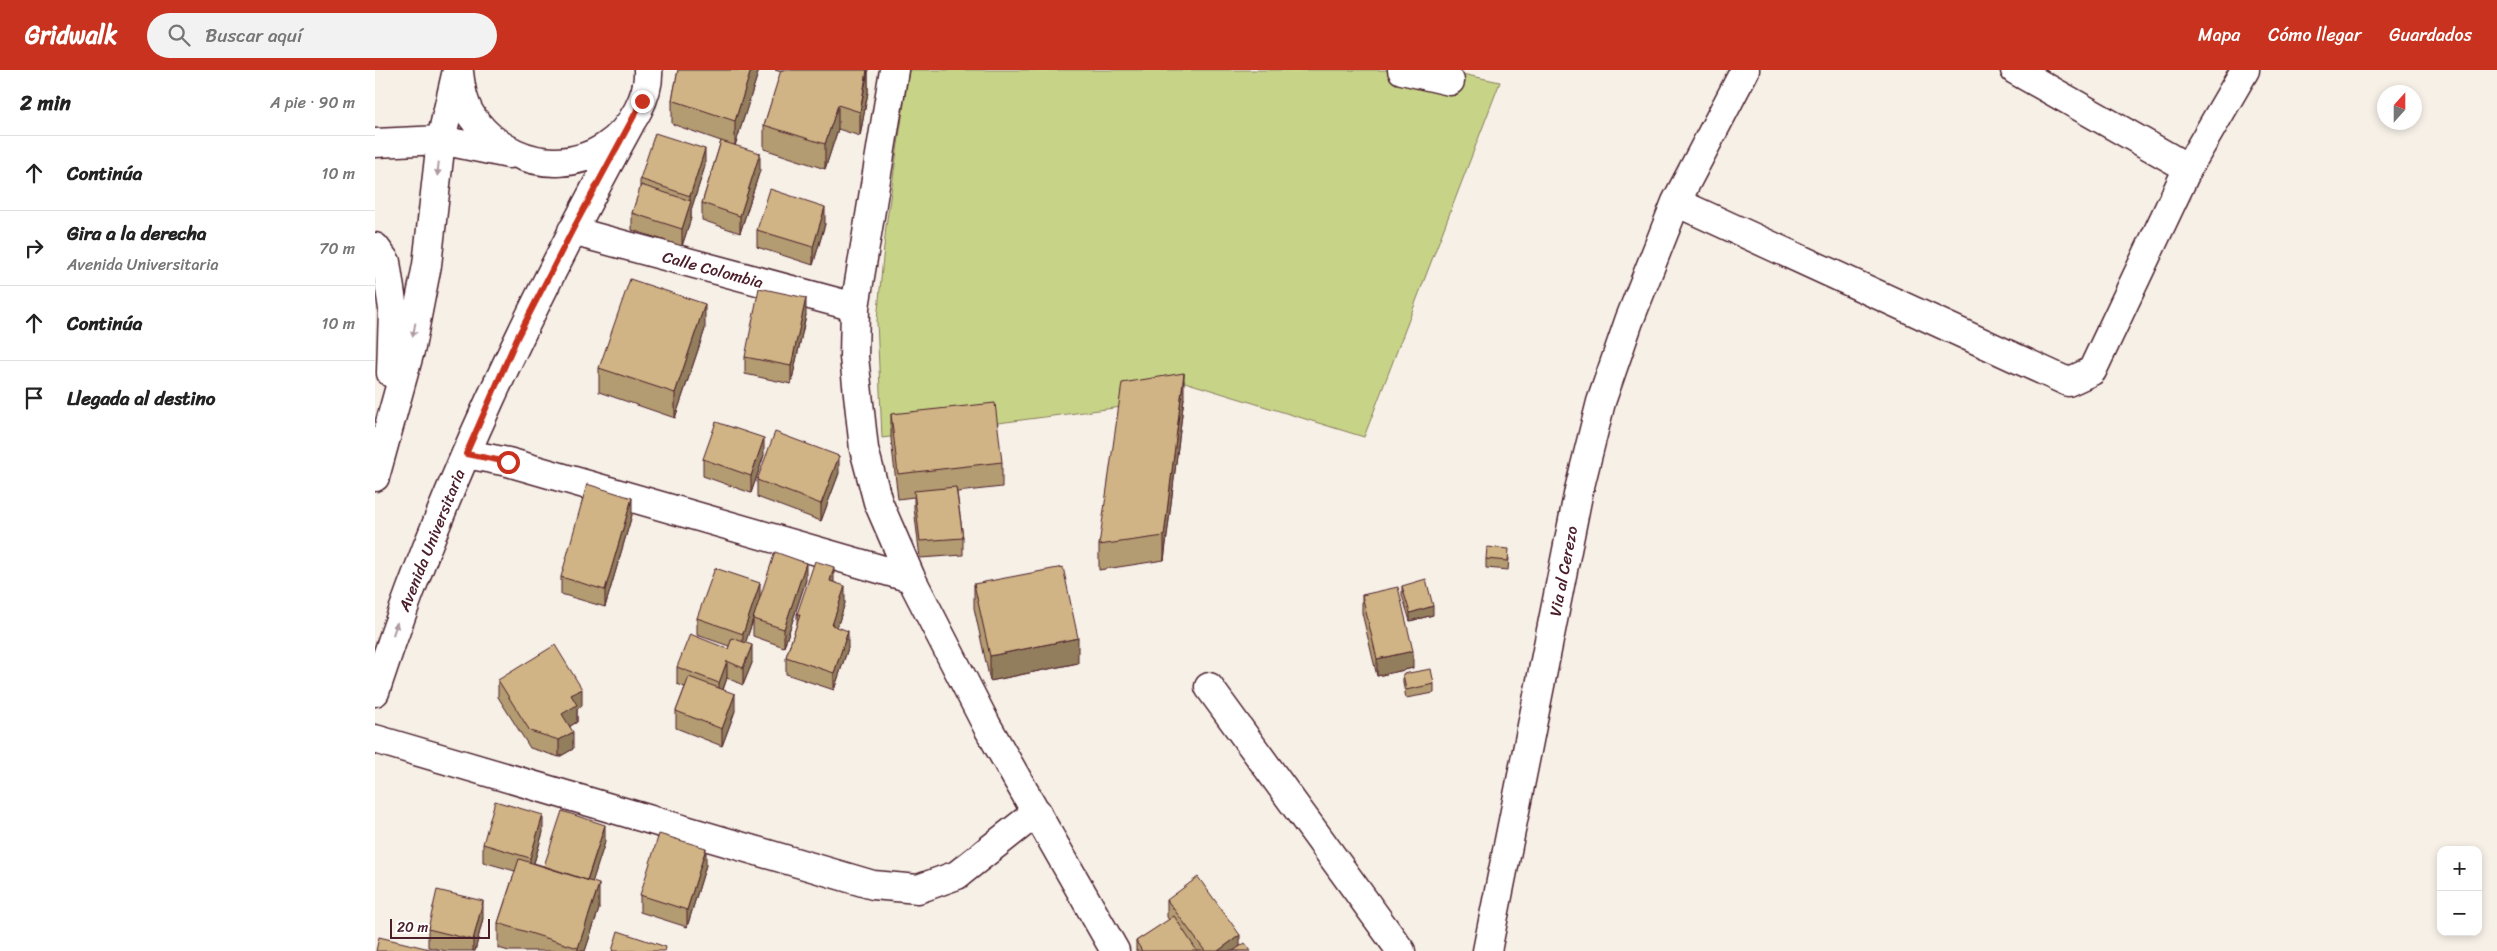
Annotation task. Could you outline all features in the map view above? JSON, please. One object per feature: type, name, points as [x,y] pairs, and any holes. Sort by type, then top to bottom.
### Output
[{"type":"street","points":[[375,477],[411,347],[427,265],[441,140],[458,70]]},
{"type":"street","points":[[458,70],[461,94],[475,121],[495,143],[522,157],[551,163],[581,159],[609,145],[631,124]]},
{"type":"street","points":[[894,70],[855,307],[854,357],[864,449],[878,502],[911,578],[987,726],[1115,951]]},
{"type":"street","points":[[1403,70],[1450,81]]},
{"type":"street","name":"Via al Cerezo","points":[[1487,951],[1579,490],[1601,402],[1629,321],[1676,202],[1745,70]]},
{"type":"street","points":[[2015,70],[2188,168]]},
{"type":"street","points":[[1676,202],[2068,382],[2092,371],[2188,168],[2245,70]]},
{"type":"street","name":"Avenida Universitaria","points":[[375,692],[397,622],[466,454],[517,338],[572,231],[631,124],[642,101],[648,72]]},
{"type":"street","points":[[375,143],[441,140],[551,163]]},
{"type":"street","name":"Calle Colombia","points":[[572,231],[855,307]]},
{"type":"street","points":[[375,247],[386,262],[393,309],[393,354],[387,437]]},
{"type":"street","points":[[466,454],[508,462],[911,578]]},
{"type":"street","points":[[1209,687],[1401,951]]},
{"type":"street","points":[[375,739],[873,885],[918,889],[957,876],[1037,812]]},
{"type":"green space","points":[[909,70],[1443,70],[1500,82],[1364,437],[1175,379],[1122,407],[882,438],[877,321],[886,226]]},
{"type":"building","points":[[678,70],[751,70],[735,121],[672,100]]},
{"type":"building","points":[[781,70],[867,70],[860,112],[838,105],[825,144],[764,125]]},
{"type":"building","points":[[655,133],[705,149],[690,196],[640,179]]},
{"type":"building","points":[[721,141],[760,153],[740,216],[702,203]]},
{"type":"building","points":[[641,185],[691,201],[682,229],[632,213]]},
{"type":"building","points":[[770,189],[825,207],[813,247],[757,230]]},
{"type":"building","points":[[630,279],[705,304],[675,393],[599,368]]},
{"type":"building","points":[[759,288],[806,298],[791,366],[745,357]]},
{"type":"building","points":[[1184,373],[1164,536],[1099,545],[1122,383]]},
{"type":"building","points":[[995,403],[1002,462],[898,474],[891,414]]},
{"type":"building","points":[[716,422],[764,438],[751,476],[703,459]]},
{"type":"building","points":[[775,432],[839,456],[821,504],[757,480]]},
{"type":"building","points":[[587,484],[632,498],[605,590],[561,577]]},
{"type":"building","points":[[956,487],[963,538],[920,541],[914,491]]},
{"type":"building","points":[[1487,547],[1509,549],[1508,561],[1486,559]]},
{"type":"building","points":[[775,552],[806,563],[784,629],[753,619]]},
{"type":"building","points":[[815,561],[834,567],[830,581],[845,586],[832,625],[848,631],[834,673],[786,657],[800,615],[797,614]]},
{"type":"building","points":[[1063,567],[1078,638],[990,656],[974,584]]},
{"type":"building","points":[[715,568],[760,583],[743,634],[697,618]]},
{"type":"building","points":[[1426,579],[1433,606],[1410,613],[1402,586]]},
{"type":"building","points":[[1398,587],[1413,651],[1377,659],[1362,595]]},
{"type":"building","points":[[690,634],[728,649],[732,638],[752,645],[743,668],[727,661],[719,683],[677,667]]},
{"type":"building","points":[[555,645],[582,689],[571,695],[577,705],[562,714],[573,732],[559,740],[530,731],[498,680]]},
{"type":"building","points":[[1431,669],[1434,684],[1406,690],[1403,674]]},
{"type":"building","points":[[689,677],[735,694],[722,729],[676,711]]},
{"type":"building","points":[[495,801],[543,815],[530,858],[483,844]]},
{"type":"building","points":[[562,811],[605,825],[587,880],[544,866]]},
{"type":"building","points":[[659,834],[706,848],[687,910],[640,895]]},
{"type":"building","points":[[519,859],[599,884],[578,948],[498,923]]},
{"type":"building","points":[[1198,877],[1240,935],[1218,951],[1205,951],[1167,900]]},
{"type":"building","points":[[437,890],[483,901],[473,940],[428,929]]},
{"type":"building","points":[[1174,916],[1197,951],[1142,951],[1136,941]]},
{"type":"building","points":[[618,931],[666,947],[665,951],[612,951]]},
{"type":"building","points":[[379,937],[438,951],[376,951]]},
{"type":"building","points":[[1245,943],[1251,951],[1233,951]]},
{"type":"route","points":[[508,462],[466,454],[517,338],[642,101]]}]
